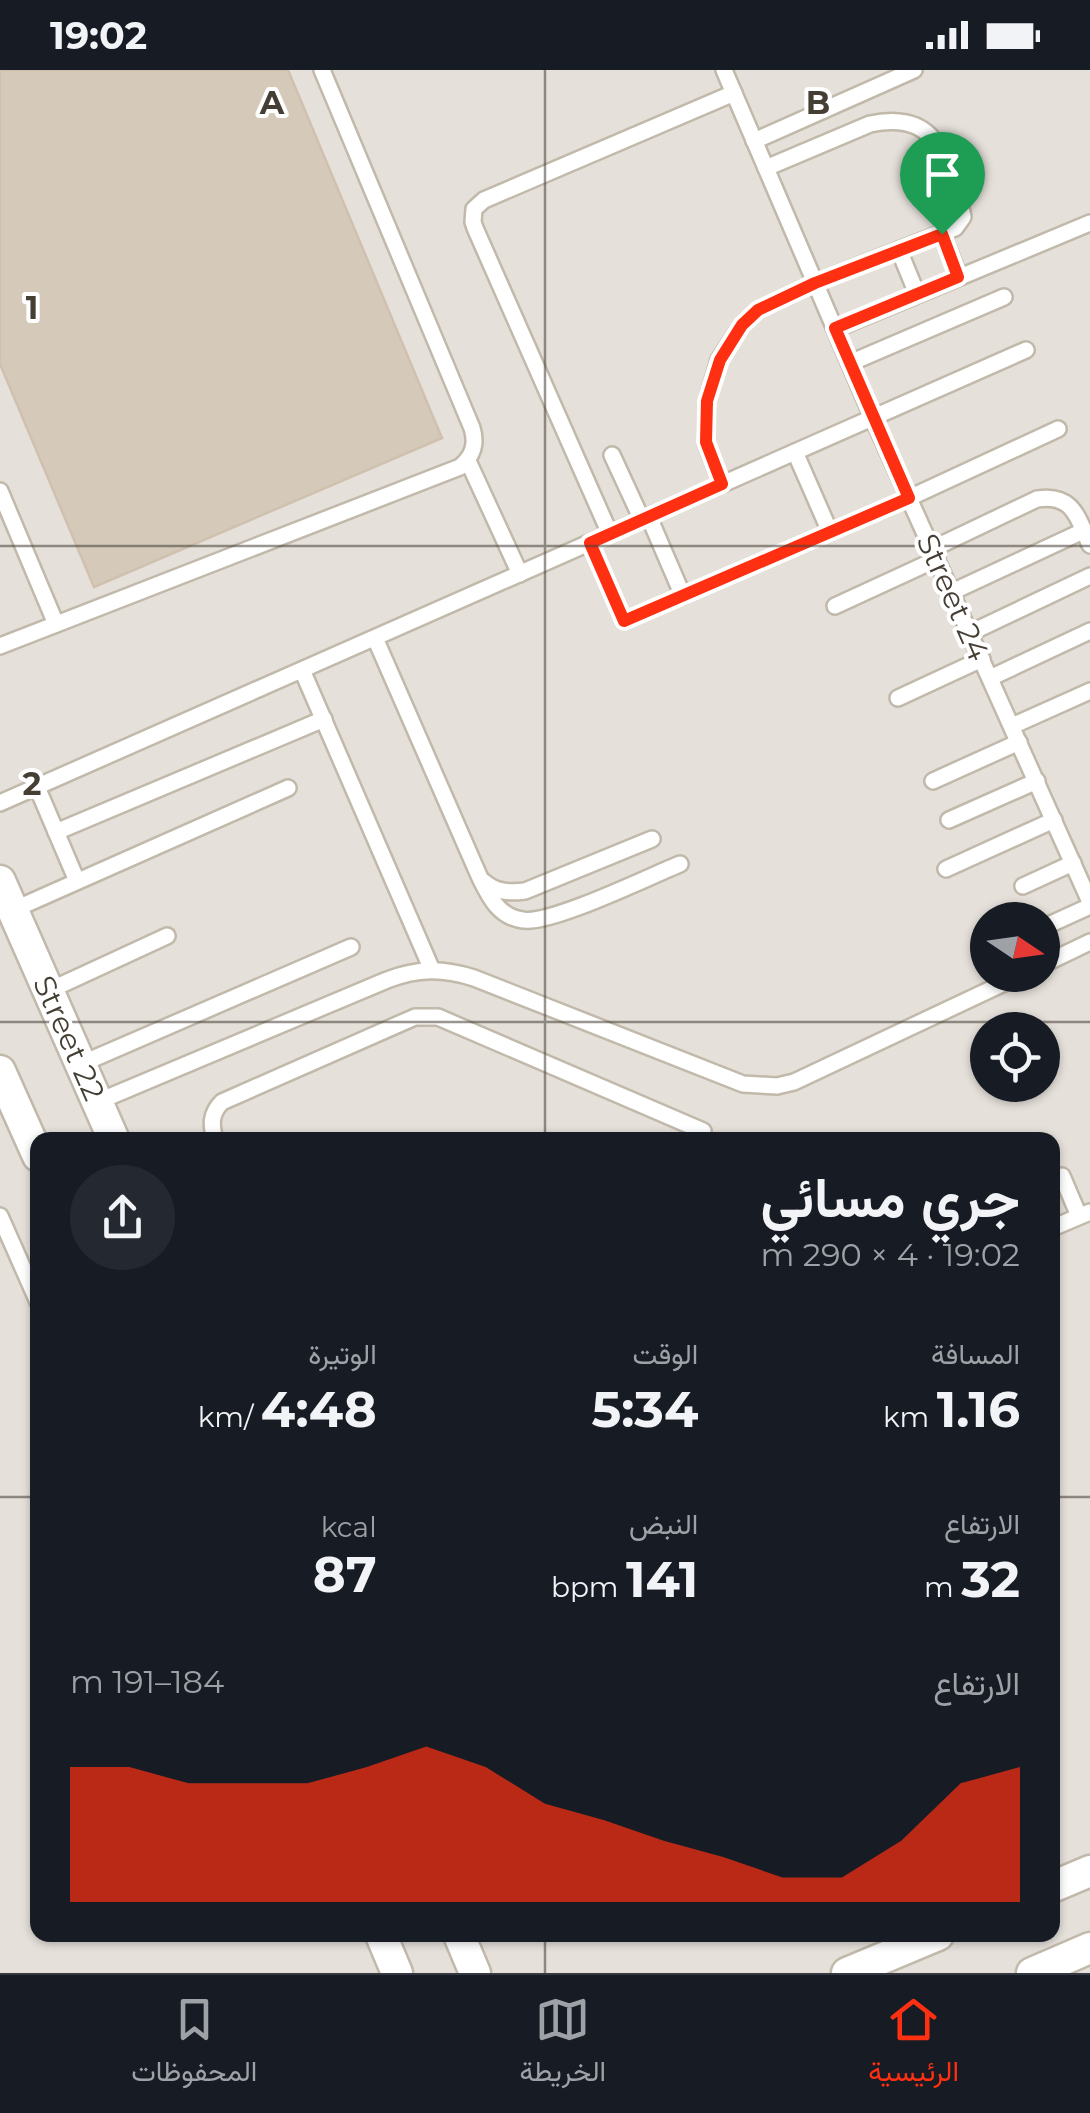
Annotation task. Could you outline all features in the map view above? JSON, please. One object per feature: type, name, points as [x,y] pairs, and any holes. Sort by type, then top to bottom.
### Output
[{"type":"street","name":"Street 22","points":[[0,882],[110,1132]]},
{"type":"street","points":[[0,1071],[30,1138]]},
{"type":"street","points":[[1060,1884],[1090,1871]]},
{"type":"street","points":[[384,1942],[398,1973]]},
{"type":"street","points":[[462,1942],[475,1973]]},
{"type":"street","points":[[847,1973],[921,1942]]},
{"type":"street","points":[[1032,1973],[1090,1948]]},
{"type":"lane","points":[[0,646],[460,468],[468,461],[474,444],[472,428],[322,70]]},
{"type":"lane","name":"Street 24","points":[[724,70],[873,418],[1090,904]]},
{"type":"lane","points":[[754,140],[914,70]]},
{"type":"lane","points":[[610,534],[475,228],[474,209],[484,200],[734,93]]},
{"type":"lane","points":[[722,484],[706,442],[705,422],[712,380],[742,325],[758,310],[815,283],[959,226],[963,212],[936,143],[926,132],[900,121],[870,124],[766,168]]},
{"type":"lane","points":[[835,328],[1090,224]]},
{"type":"lane","points":[[942,234],[958,277]]},
{"type":"lane","points":[[899,250],[918,294]]},
{"type":"lane","points":[[850,363],[1004,297]]},
{"type":"lane","points":[[0,803],[1026,350]]},
{"type":"lane","points":[[590,543],[624,621],[1058,429]]},
{"type":"lane","points":[[795,452],[830,532]]},
{"type":"lane","points":[[612,455],[683,596]]},
{"type":"lane","points":[[468,461],[520,574]]},
{"type":"lane","points":[[0,491],[56,624]]},
{"type":"lane","points":[[835,606],[1037,498],[1050,496],[1071,506],[1087,538],[952,592]]},
{"type":"lane","points":[[970,633],[1090,576]]},
{"type":"lane","points":[[990,678],[1090,631]]},
{"type":"lane","points":[[375,638],[480,878],[501,910],[524,921],[550,918],[680,864]]},
{"type":"lane","points":[[898,698],[982,659]]},
{"type":"lane","points":[[302,670],[432,970]]},
{"type":"lane","points":[[933,780],[1090,690]]},
{"type":"lane","points":[[56,832],[324,719]]},
{"type":"lane","points":[[950,820],[1037,782]]},
{"type":"lane","points":[[37,787],[77,882]]},
{"type":"lane","points":[[12,910],[288,788]]},
{"type":"lane","points":[[946,869],[1054,820]]},
{"type":"lane","points":[[480,878],[501,891],[525,891],[652,839]]},
{"type":"lane","points":[[1023,886],[1073,863]]},
{"type":"lane","points":[[1060,919],[1090,904]]},
{"type":"lane","points":[[48,991],[167,936]]},
{"type":"lane","points":[[1060,956],[1090,942]]},
{"type":"lane","points":[[81,1064],[351,947]]},
{"type":"lane","points":[[97,1102],[402,974],[432,970],[474,978],[743,1084],[760,1086],[794,1082],[985,992]]},
{"type":"lane","points":[[214,1132],[212,1116],[222,1102],[427,1015],[704,1130]]},
{"type":"lane","points":[[1060,1224],[1084,1214],[1062,1176]]},
{"type":"lane","points":[[0,1216],[30,1284]]},
{"type":"shaded area","points":[[0,70],[1090,70],[1090,1973],[0,1973]]},
{"type":"building","points":[[0,70],[288,70],[442,438],[94,587],[0,364]]},
{"type":"route","points":[[942,234],[958,277],[835,328],[909,498],[624,621],[590,543],[722,484],[706,442],[707,401],[720,360],[742,325],[758,310],[815,283],[942,234]]}]
